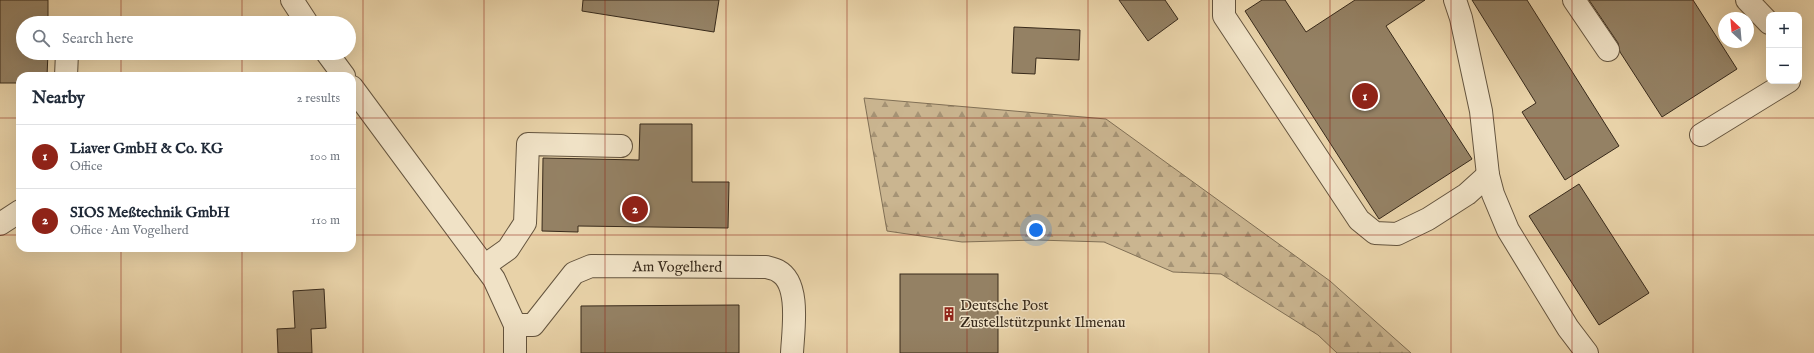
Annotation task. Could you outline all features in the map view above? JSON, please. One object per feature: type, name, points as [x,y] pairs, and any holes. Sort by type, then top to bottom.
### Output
[{"type":"street","points":[[292,0],[302,16]]},
{"type":"street","points":[[1224,0],[1224,16],[1359,220],[1375,233],[1397,234],[1428,219],[1467,194],[1488,175]]},
{"type":"street","points":[[1455,0],[1461,18],[1481,111],[1488,175],[1493,194],[1508,230],[1568,328],[1587,353]]},
{"type":"street","points":[[1574,0],[1608,50]]},
{"type":"street","points":[[1747,0],[1766,20]]},
{"type":"street","points":[[66,60],[66,72]]},
{"type":"street","points":[[326,60],[340,72]]},
{"type":"street","points":[[1701,135],[1784,84]]},
{"type":"street","points":[[356,92],[494,279],[515,325],[515,353]]},
{"type":"street","points":[[484,266],[508,248],[525,223],[528,144],[621,146]]},
{"type":"street","points":[[0,224],[16,214]]},
{"type":"street","name":"Am Vogelherd","points":[[515,325],[533,325],[574,273],[591,266],[766,267],[779,271],[788,281],[794,296],[792,353]]},
{"type":"green space","points":[[864,98],[1106,119],[1330,281],[1411,353],[1337,353],[1318,335],[1221,274],[1173,272],[1104,242],[1037,240],[962,242],[887,231]]},
{"type":"building","points":[[0,0],[48,0],[48,16],[16,16],[16,60],[48,60],[47,72],[16,72],[16,83],[0,83]]},
{"type":"building","points":[[583,0],[719,0],[714,32],[582,11]]},
{"type":"building","points":[[1119,0],[1165,0],[1178,19],[1148,41]]},
{"type":"building","points":[[1262,0],[1285,0],[1306,32],[1355,0],[1425,0],[1386,26],[1472,159],[1379,219],[1245,11]]},
{"type":"building","points":[[1472,0],[1527,0],[1619,146],[1565,180],[1522,112],[1536,103]]},
{"type":"building","points":[[1589,0],[1693,0],[1718,39],[1718,48],[1724,48],[1737,69],[1662,117],[1620,52],[1618,43]]},
{"type":"building","points":[[1014,27],[1080,30],[1079,60],[1036,58],[1035,74],[1012,73]]},
{"type":"building","points":[[640,124],[692,124],[692,182],[729,182],[728,228],[578,226],[578,232],[542,231],[543,158],[639,160]]},
{"type":"building","points":[[1579,184],[1649,293],[1599,325],[1529,216]]},
{"type":"building","name":"Deutsche Post Zustellstützpunkt Ilmenau","points":[[900,274],[998,274],[998,353],[900,353]]},
{"type":"building","points":[[324,289],[326,328],[311,329],[312,353],[278,353],[277,329],[295,328],[293,291]]},
{"type":"building","points":[[739,305],[739,353],[581,353],[581,306]]},
{"type":"place","name":"Liaver GmbH & Co. KG","points":[[1365,96]]},
{"type":"place","name":"SIOS Meßtechnik GmbH","points":[[635,209]]},
{"type":"place","name":"Deutsche Post Zustellstützpunkt Ilmenau","points":[[949,314]]}]
